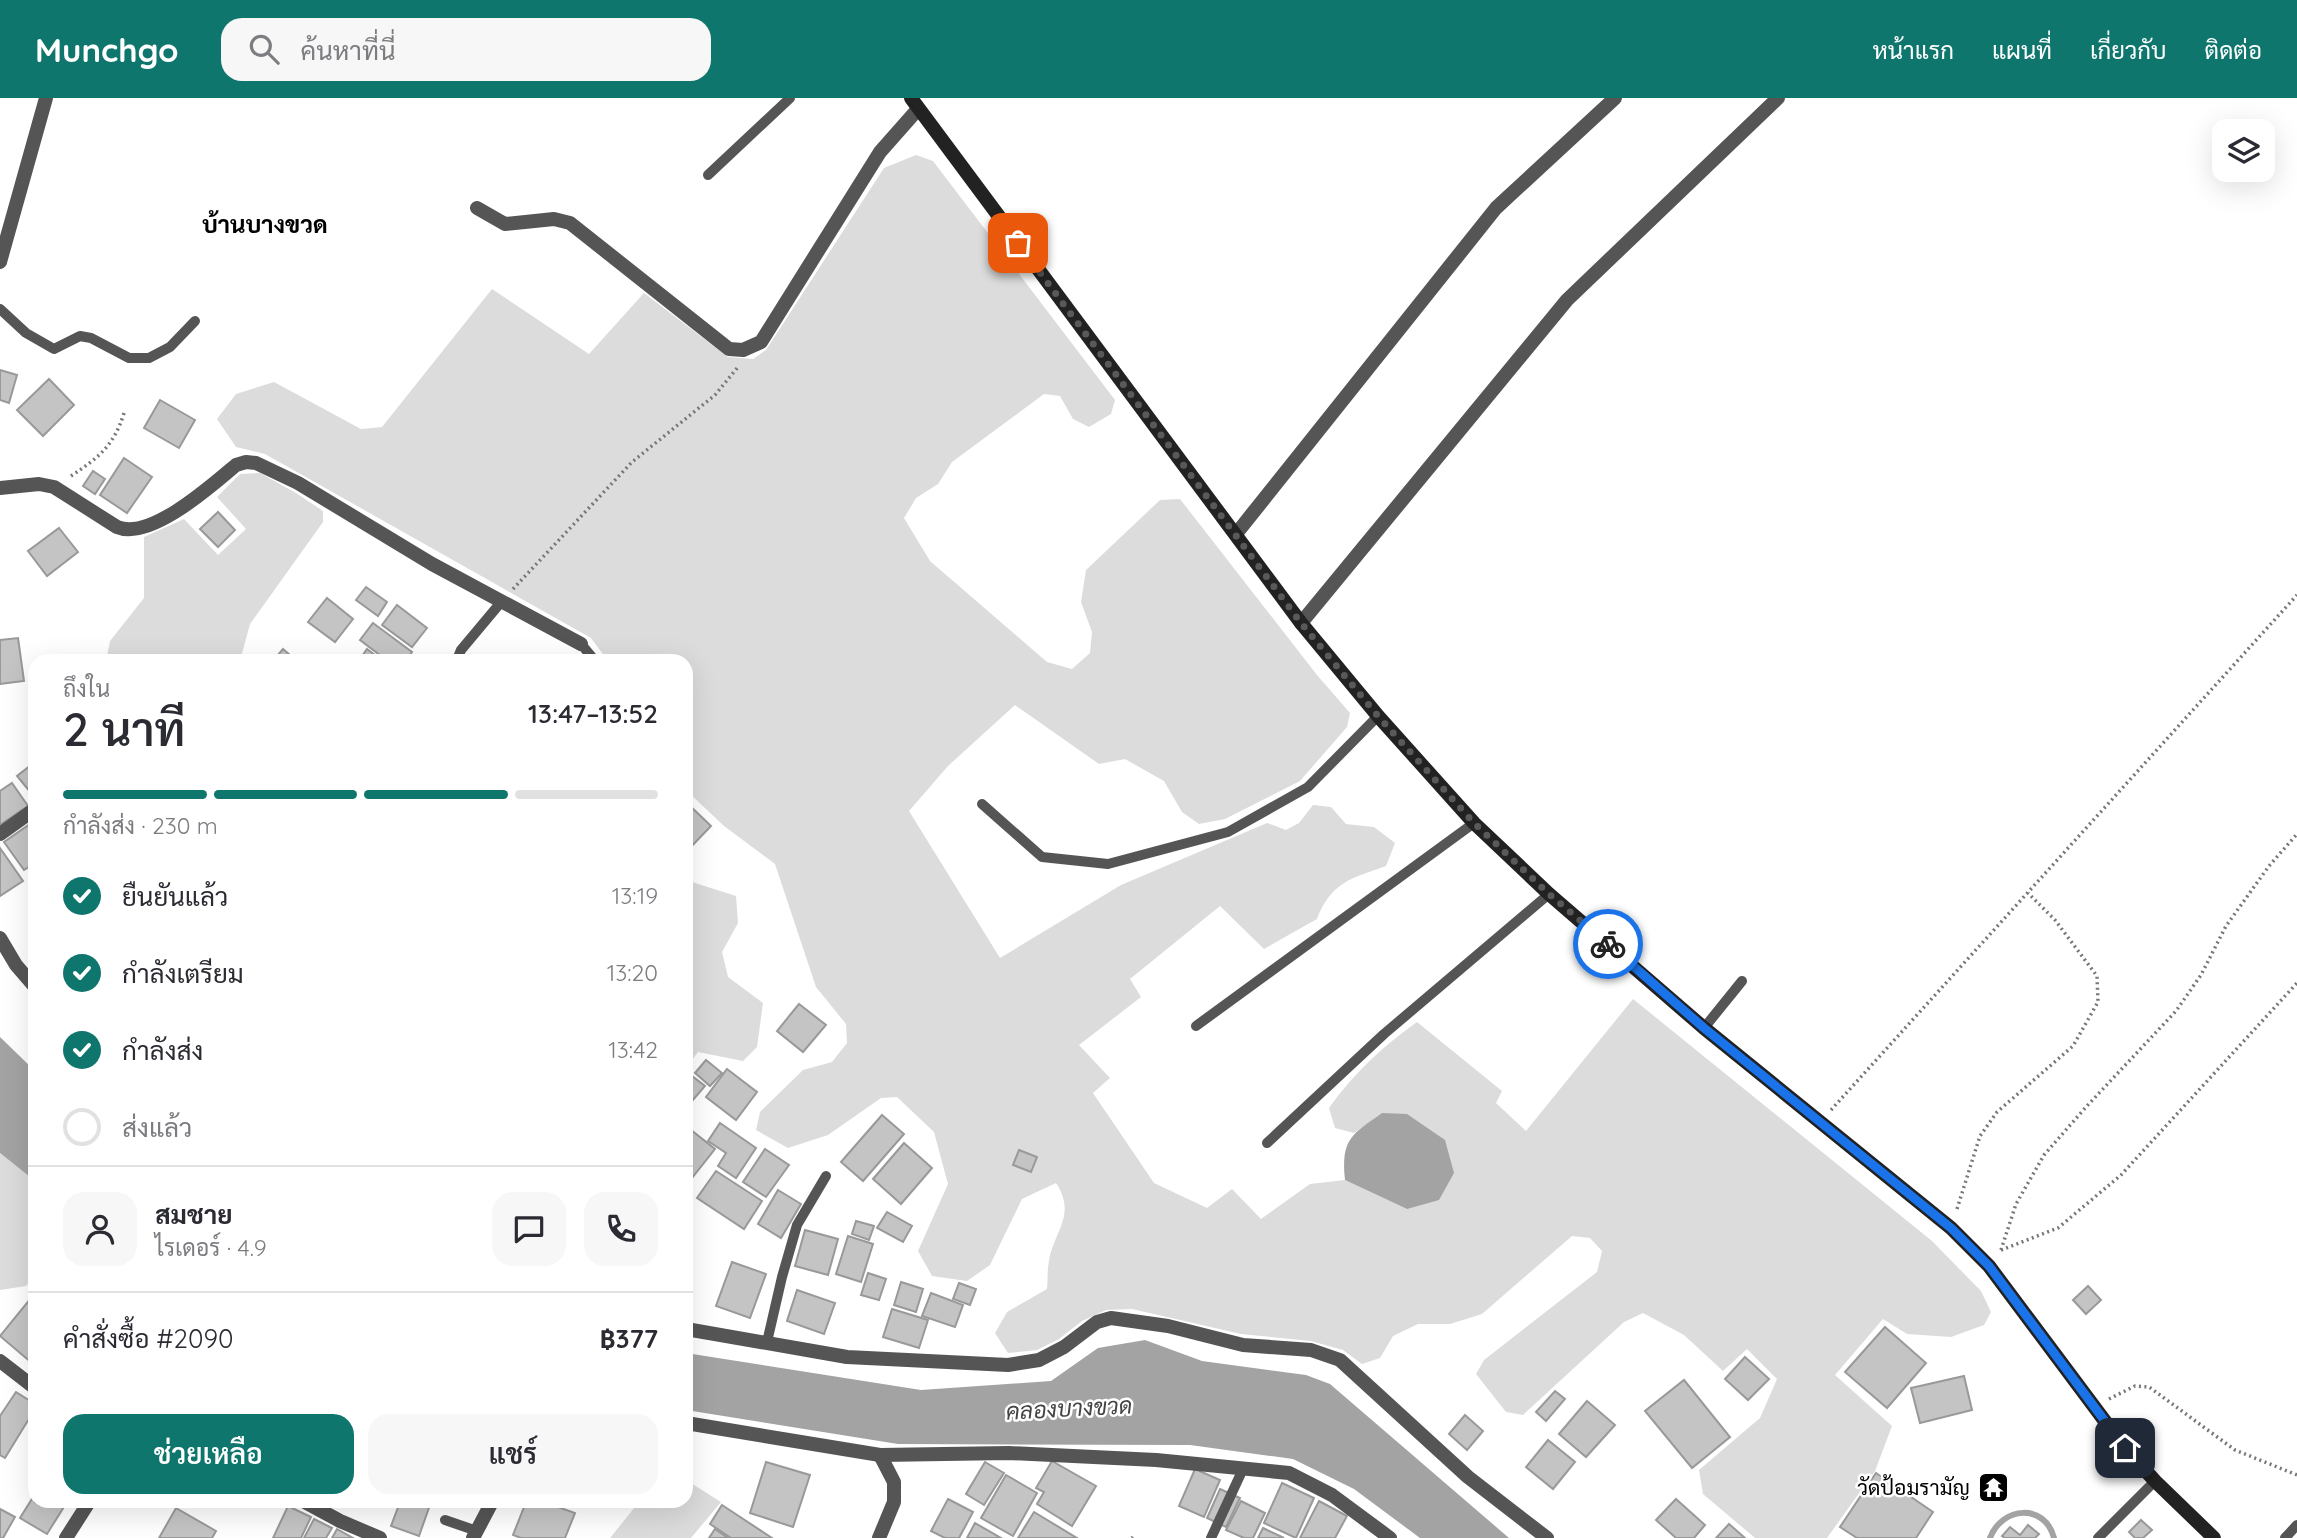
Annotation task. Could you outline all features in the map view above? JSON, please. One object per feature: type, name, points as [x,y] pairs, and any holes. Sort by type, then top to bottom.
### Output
[{"type":"main road","points":[[914,104],[1301,623],[1378,716],[1474,823],[1549,894],[1704,1028],[1951,1228],[1989,1266],[2125,1448],[2214,1538]]},
{"type":"street","points":[[0,262],[46,98]]},
{"type":"street","points":[[1236,534],[1496,208],[1615,98]]},
{"type":"street","points":[[1301,623],[1567,300],[1778,98]]},
{"type":"street","points":[[477,208],[505,224],[554,219],[570,223],[729,349],[743,350],[761,342],[880,152],[914,104]]},
{"type":"street","points":[[0,488],[39,484],[54,487],[117,527],[125,530],[137,529],[182,509],[236,466],[246,462],[256,463],[298,483],[432,564],[581,644]]},
{"type":"street","points":[[0,834],[28,814]]},
{"type":"street","points":[[0,938],[28,979]]},
{"type":"street","points":[[693,1330],[847,1357],[1008,1365],[1039,1360],[1064,1347],[1097,1322],[1111,1318],[1168,1326],[1243,1345],[1311,1350],[1340,1360],[1468,1477],[1547,1538]]},
{"type":"street","points":[[0,1362],[28,1383]]},
{"type":"street","points":[[693,1424],[880,1455],[1009,1453],[1156,1460],[1289,1472],[1332,1495],[1390,1538]]},
{"type":"street","points":[[878,1538],[894,1502],[894,1482],[880,1455]]},
{"type":"street","points":[[66,1538],[85,1508]]},
{"type":"street","points":[[316,1508],[380,1538]]},
{"type":"street","points":[[475,1535],[489,1508]]},
{"type":"lane","points":[[708,175],[790,98]]},
{"type":"lane","points":[[0,309],[26,333],[54,349],[80,336],[91,338],[130,358],[149,358],[170,347],[195,321]]},
{"type":"lane","points":[[459,654],[502,601]]},
{"type":"lane","points":[[581,644],[589,654]]},
{"type":"lane","points":[[982,804],[1042,857],[1108,864],[1228,832],[1308,787],[1378,716]]},
{"type":"lane","points":[[1196,1026],[1474,823]]},
{"type":"lane","points":[[1267,1143],[1384,1034],[1549,894]]},
{"type":"lane","points":[[1704,1028],[1742,981]]},
{"type":"lane","points":[[767,1342],[797,1225],[826,1176]]},
{"type":"lane","points":[[1211,1538],[1243,1469]]},
{"type":"lane","points":[[2098,1538],[2155,1481]]},
{"type":"lane","points":[[445,1520],[475,1535]]},
{"type":"lane","points":[[2285,1538],[2297,1525]]},
{"type":"path","points":[[502,601],[632,462],[715,395],[738,369],[743,350]]},
{"type":"path","points":[[54,487],[100,456],[119,432],[124,414]]},
{"type":"path","points":[[1821,1122],[2297,595]]},
{"type":"path","points":[[1989,1266],[2001,1250],[2016,1204],[2044,1155],[2176,1011],[2201,975],[2226,926],[2269,866],[2297,834]]},
{"type":"path","points":[[1951,1228],[1980,1136],[1997,1112],[2073,1046],[2098,1002],[2096,976],[2055,920],[2028,893]]},
{"type":"path","points":[[2001,1250],[2058,1228],[2121,1175],[2297,983]]},
{"type":"path","points":[[2095,1407],[2135,1386],[2148,1387],[2235,1450],[2297,1475]]},
{"type":"shaded area","points":[[916,155],[933,161],[1115,400],[1111,414],[1089,427],[1073,419],[1060,396],[1044,394],[952,462],[938,484],[916,498],[904,518],[930,561],[1047,662],[1072,669],[1090,653],[1092,632],[1081,602],[1086,570],[1160,500],[1180,499],[1317,675],[1350,713],[1347,727],[1300,781],[1225,819],[1199,824],[1182,812],[1164,781],[1125,759],[1099,764],[1015,705],[948,766],[909,811],[1000,958],[1121,885],[1267,823],[1286,830],[1299,823],[1313,805],[1331,807],[1346,824],[1374,827],[1395,843],[1386,866],[1344,883],[1329,897],[1317,919],[1264,949],[1220,906],[1130,979],[1141,997],[1079,1045],[1110,1078],[1093,1093],[1154,1183],[1207,1208],[1232,1189],[1261,1219],[1310,1184],[1345,1180],[1407,1209],[1382,1113],[1354,1133],[1335,1128],[1329,1108],[1369,1061],[1417,1022],[1502,1091],[1496,1103],[1526,1131],[1633,999],[1932,1241],[1981,1291],[1991,1312],[1984,1325],[1951,1337],[1907,1334],[1883,1319],[1835,1375],[1892,1426],[1875,1471],[1827,1538],[1755,1538],[1703,1494],[1699,1470],[1760,1418],[1777,1379],[1747,1349],[1723,1371],[1684,1335],[1643,1313],[1624,1322],[1523,1415],[1506,1412],[1476,1374],[1484,1360],[1597,1272],[1602,1251],[1590,1238],[1572,1236],[1482,1314],[1450,1324],[1418,1324],[1393,1336],[1380,1358],[1362,1364],[1343,1350],[1311,1341],[1241,1334],[1132,1309],[1106,1310],[1082,1321],[1059,1339],[1037,1350],[1008,1353],[995,1333],[1007,1312],[1047,1289],[1049,1261],[1064,1214],[1062,1194],[1056,1183],[1022,1199],[990,1265],[967,1281],[932,1276],[918,1251],[948,1184],[934,1132],[897,1097],[881,1098],[828,1135],[788,1148],[756,1130],[760,1112],[803,1070],[832,1062],[847,1043],[846,1024],[816,987],[775,864],[724,826],[693,797],[693,654],[603,654],[591,638],[265,454],[236,447],[217,419],[236,394],[274,382],[361,429],[382,427],[492,289],[589,354],[644,293],[728,357],[753,359],[766,350],[884,168]]},
{"type":"shaded area","points":[[260,473],[323,511],[323,522],[250,624],[242,654],[107,654],[110,641],[144,598],[144,537],[184,519],[218,555],[246,529],[217,497],[240,474]]},
{"type":"shaded area","points":[[693,882],[736,896],[738,923],[722,952],[728,977],[763,1003],[757,1047],[743,1061],[698,1052],[693,1059]]},
{"type":"shaded area","points":[[0,1153],[28,1175],[28,1284],[0,1290]]},
{"type":"shaded area","points":[[693,1484],[721,1502],[691,1538],[610,1538],[634,1508],[693,1508]]},
{"type":"water","points":[[0,1037],[28,1064],[28,1175],[0,1153]]},
{"type":"water","points":[[1382,1113],[1407,1114],[1445,1140],[1454,1173],[1439,1200],[1407,1209],[1345,1180],[1345,1155],[1350,1139]]},
{"type":"water","name":"คลองบางขวด","points":[[1145,1340],[1202,1361],[1306,1375],[1330,1384],[1509,1538],[1420,1538],[1354,1489],[1293,1459],[1190,1445],[898,1444],[693,1411],[693,1354],[921,1390],[1051,1381],[1098,1348]]},
{"type":"building","points":[[0,370],[17,375],[9,403],[0,400]]},
{"type":"building","points":[[49,379],[74,405],[43,436],[17,410]]},
{"type":"building","points":[[160,400],[195,420],[179,448],[144,428]]},
{"type":"building","points":[[124,458],[152,477],[127,513],[100,495]]},
{"type":"building","points":[[93,471],[105,479],[95,494],[83,486]]},
{"type":"building","points":[[218,512],[235,530],[218,547],[200,529]]},
{"type":"building","points":[[59,528],[78,552],[47,576],[28,551]]},
{"type":"building","points":[[366,587],[387,602],[378,616],[356,600]]},
{"type":"building","points":[[327,598],[353,619],[335,642],[308,622]]},
{"type":"building","points":[[397,605],[427,628],[412,647],[382,625]]},
{"type":"building","points":[[373,623],[412,652],[378,654],[360,640]]},
{"type":"building","points":[[18,638],[24,681],[0,684],[0,640]]},
{"type":"building","points":[[28,767],[28,789],[17,776]]},
{"type":"building","points":[[12,783],[28,806],[0,825],[0,791]]},
{"type":"building","points":[[693,809],[711,826],[693,845]]},
{"type":"building","points":[[28,825],[28,867],[24,870],[4,842]]},
{"type":"building","points":[[0,848],[23,881],[0,896]]},
{"type":"building","points":[[799,1004],[826,1025],[803,1052],[777,1031]]},
{"type":"building","points":[[706,1060],[722,1073],[710,1086],[695,1073]]},
{"type":"building","points":[[727,1069],[757,1092],[736,1120],[706,1097]]},
{"type":"building","points":[[693,1077],[705,1086],[693,1100]]},
{"type":"building","points":[[882,1115],[904,1134],[863,1181],[841,1162]]},
{"type":"building","points":[[720,1123],[756,1148],[736,1178],[718,1166],[726,1153],[708,1141]]},
{"type":"building","points":[[693,1132],[715,1149],[693,1177]]},
{"type":"building","points":[[904,1143],[932,1168],[901,1204],[873,1179]]},
{"type":"building","points":[[765,1149],[789,1165],[766,1197],[743,1182]]},
{"type":"building","points":[[1019,1150],[1037,1157],[1031,1172],[1013,1165]]},
{"type":"building","points":[[716,1171],[762,1201],[744,1229],[697,1198]]},
{"type":"building","points":[[778,1190],[801,1204],[781,1238],[758,1224]]},
{"type":"building","points":[[887,1212],[912,1226],[903,1242],[877,1228]]},
{"type":"building","points":[[856,1221],[874,1226],[869,1240],[852,1234]]},
{"type":"building","points":[[805,1230],[838,1239],[828,1275],[795,1266]]},
{"type":"building","points":[[848,1236],[873,1244],[861,1282],[836,1274]]},
{"type":"building","points":[[732,1262],[766,1274],[750,1318],[716,1306]]},
{"type":"building","points":[[868,1273],[886,1279],[879,1300],[861,1295]]},
{"type":"building","points":[[901,1282],[923,1289],[916,1312],[894,1305]]},
{"type":"building","points":[[959,1283],[976,1289],[970,1305],[953,1299]]},
{"type":"building","points":[[2088,1286],[2101,1300],[2086,1314],[2073,1300]]},
{"type":"building","points":[[797,1290],[835,1303],[824,1334],[787,1321]]},
{"type":"building","points":[[931,1293],[963,1305],[955,1327],[922,1316]]},
{"type":"building","points":[[28,1302],[28,1360],[0,1336]]},
{"type":"building","points":[[892,1309],[928,1320],[919,1348],[883,1337]]},
{"type":"building","points":[[1885,1327],[1926,1363],[1887,1408],[1845,1372]]},
{"type":"building","points":[[1745,1357],[1769,1379],[1748,1400],[1725,1379]]},
{"type":"building","points":[[1964,1376],[1972,1410],[1920,1423],[1911,1388]]},
{"type":"building","points":[[1684,1380],[1730,1437],[1692,1468],[1645,1411]]},
{"type":"building","points":[[1555,1391],[1565,1399],[1546,1421],[1536,1412]]},
{"type":"building","points":[[16,1392],[28,1400],[28,1420],[5,1458],[0,1455],[0,1416]]},
{"type":"building","points":[[1587,1401],[1615,1425],[1586,1457],[1559,1434]]},
{"type":"building","points":[[1465,1415],[1483,1431],[1467,1450],[1449,1434]]},
{"type":"building","points":[[1548,1440],[1575,1462],[1553,1489],[1526,1467]]},
{"type":"building","points":[[1052,1461],[1096,1486],[1072,1526],[1037,1504],[1044,1492],[1036,1488]]},
{"type":"building","points":[[766,1462],[810,1475],[793,1527],[750,1513]]},
{"type":"building","points":[[985,1462],[1004,1473],[984,1505],[966,1494]]},
{"type":"building","points":[[1195,1469],[1220,1480],[1204,1517],[1179,1506]]},
{"type":"building","points":[[1876,1473],[1933,1512],[1916,1538],[1857,1538],[1840,1527]]},
{"type":"building","points":[[1006,1475],[1037,1493],[1013,1536],[981,1518]]},
{"type":"building","points":[[1282,1483],[1314,1498],[1296,1538],[1264,1523]]},
{"type":"building","points":[[1220,1489],[1240,1498],[1226,1527],[1207,1518]]},
{"type":"building","points":[[948,1499],[973,1512],[959,1538],[945,1538],[931,1531]]},
{"type":"building","points":[[1676,1499],[1705,1525],[1694,1538],[1676,1538],[1656,1520]]},
{"type":"building","points":[[1241,1501],[1265,1513],[1253,1538],[1244,1538],[1226,1530]]},
{"type":"building","points":[[1319,1501],[1347,1516],[1335,1538],[1300,1538]]},
{"type":"building","points":[[28,1505],[28,1508],[63,1508],[47,1534],[20,1518]]},
{"type":"building","points":[[722,1505],[772,1538],[731,1538],[710,1524]]},
{"type":"building","points":[[176,1508],[216,1531],[212,1538],[159,1538]]},
{"type":"building","points":[[287,1508],[311,1517],[301,1538],[273,1538]]},
{"type":"building","points":[[398,1508],[429,1508],[419,1536],[391,1526]]},
{"type":"building","points":[[524,1508],[561,1508],[575,1513],[565,1538],[521,1538],[513,1535]]},
{"type":"building","points":[[0,1509],[15,1517],[3,1538],[0,1538]]},
{"type":"building","points":[[1034,1512],[1077,1538],[1018,1538]]},
{"type":"building","points":[[314,1519],[332,1528],[326,1538],[304,1538]]},
{"type":"building","points":[[2141,1520],[2152,1530],[2143,1538],[2135,1538],[2129,1532]]},
{"type":"building","points":[[975,1523],[1001,1538],[967,1538]]},
{"type":"building","points":[[1729,1524],[1745,1538],[1716,1538]]},
{"type":"building","points":[[2028,1525],[2039,1534],[2035,1538],[2002,1536],[2010,1527],[2020,1535]]},
{"type":"building","points":[[1263,1528],[1284,1538],[1258,1538]]},
{"type":"building","points":[[337,1529],[353,1538],[332,1538]]},
{"type":"building","points":[[715,1529],[728,1538],[709,1538]]},
{"type":"waterway","points":[[1990,1538],[2004,1520],[2023,1513],[2042,1519],[2054,1538]]},
{"type":"way so far","points":[[1018,243],[1301,623],[1378,716],[1474,823],[1549,894],[1608,944]]},
{"type":"place","name":"วัดป้อมรามัญ","points":[[1993,1487]]},
{"type":"district","name":"บ้านบางขวด","points":[[265,224]]},
{"type":"route","points":[[1608,944],[1704,1028],[1951,1228],[1989,1266],[2125,1448]]}]
